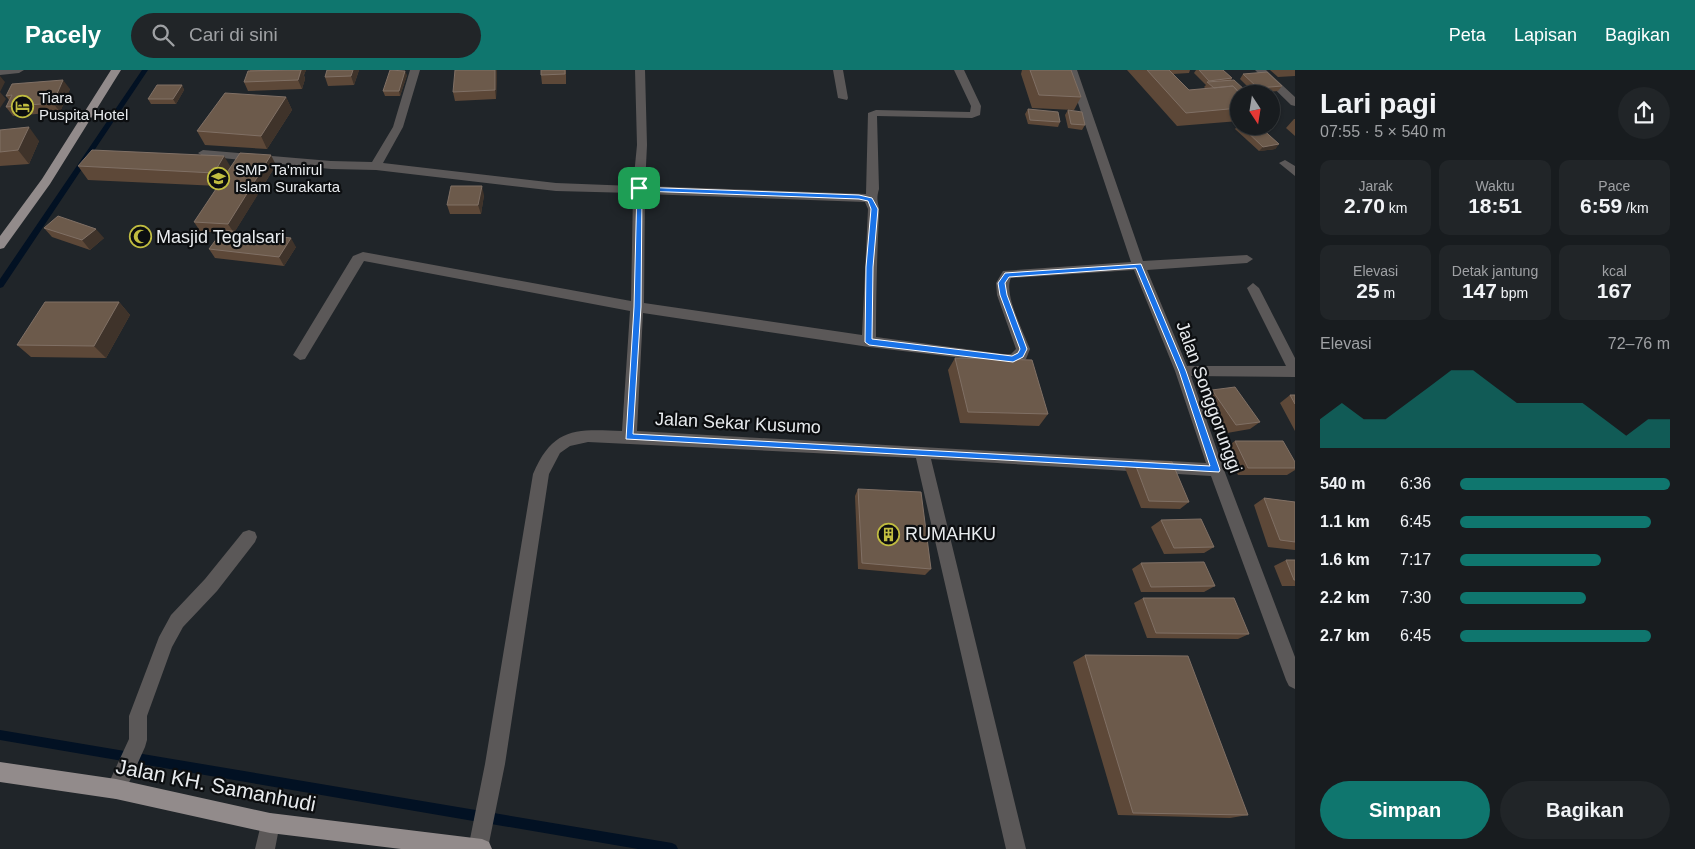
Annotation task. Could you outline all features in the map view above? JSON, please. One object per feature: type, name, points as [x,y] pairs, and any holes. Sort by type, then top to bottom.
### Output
[{"type":"main road","points":[[0,244],[46,181],[116,70]]},
{"type":"main road","name":"Jalan KH. Samanhudi","points":[[0,772],[119,783],[270,823],[481,843]]},
{"type":"street","points":[[0,72],[19,70]]},
{"type":"street","points":[[376,166],[398,127],[415,70]]},
{"type":"street","points":[[629,437],[637,307],[639,188],[642,145],[640,70]]},
{"type":"street","points":[[838,70],[843,98]]},
{"type":"street","points":[[869,342],[870,267],[874,209],[870,200],[873,190],[872,115],[876,113],[972,115],[976,113],[976,106],[959,70]]},
{"type":"street","name":"Jalan Songgorunggi","points":[[1072,70],[1079,86],[1118,211],[1182,371],[1216,470],[1295,680]]},
{"type":"street","points":[[1260,70],[1295,103]]},
{"type":"street","points":[[203,153],[331,165],[376,166],[556,187],[639,188],[859,197],[870,200]]},
{"type":"street","points":[[1285,163],[1295,172]]},
{"type":"street","points":[[300,355],[357,259],[364,256],[637,307],[869,342],[1013,359],[1021,355],[1023,349],[1003,295],[1002,283],[1007,274],[1247,259]]},
{"type":"street","points":[[1182,371],[1295,371],[1253,288]]},
{"type":"street","name":"Jalan Sekar Kusumo","points":[[481,843],[544,462],[558,444],[564,440],[583,436],[629,437],[1216,470]]},
{"type":"street","points":[[922,453],[1016,849]]},
{"type":"street","points":[[119,783],[138,740],[138,716],[165,643],[177,621],[217,578],[249,537]]},
{"type":"street","points":[[265,849],[270,823]]},
{"type":"building","points":[[301,70],[298,80],[244,82],[248,71]]},
{"type":"building","points":[[327,70],[353,70],[351,76],[325,77]]},
{"type":"building","points":[[390,70],[405,71],[399,91],[383,91]]},
{"type":"building","points":[[455,70],[495,70],[495,90],[453,92]]},
{"type":"building","points":[[541,70],[565,70],[565,74],[541,75]]},
{"type":"building","points":[[1030,70],[1071,70],[1081,97],[1039,95]]},
{"type":"building","points":[[1147,70],[1169,70],[1189,90],[1230,86],[1230,109],[1186,113]]},
{"type":"building","points":[[1199,70],[1223,70],[1232,78],[1209,81]]},
{"type":"building","points":[[1267,72],[1282,86],[1255,85],[1243,74]]},
{"type":"building","points":[[63,80],[53,103],[6,107],[12,95],[6,96],[12,84]]},
{"type":"building","points":[[1234,80],[1239,85],[1214,88],[1207,82]]},
{"type":"building","points":[[157,85],[182,85],[173,99],[148,99]]},
{"type":"building","points":[[225,93],[286,97],[261,136],[197,131]]},
{"type":"building","points":[[1028,109],[1058,112],[1060,122],[1030,120]]},
{"type":"building","points":[[1068,110],[1082,112],[1085,125],[1071,124]]},
{"type":"building","points":[[29,127],[18,150],[0,152],[0,130]]},
{"type":"building","points":[[1250,135],[1269,135],[1279,144],[1263,147]]},
{"type":"building","points":[[92,150],[224,156],[214,173],[78,166]]},
{"type":"building","points":[[240,153],[271,155],[228,224],[194,222]]},
{"type":"building","points":[[451,186],[482,186],[478,205],[447,205]]},
{"type":"building","points":[[58,216],[96,229],[82,240],[44,228]]},
{"type":"building","points":[[223,230],[291,238],[279,257],[209,249]]},
{"type":"building","points":[[45,302],[119,302],[94,346],[17,345]]},
{"type":"building","points":[[955,358],[1032,360],[1048,414],[968,412]]},
{"type":"building","points":[[1235,387],[1260,422],[1236,425],[1212,390]]},
{"type":"building","points":[[1290,395],[1295,395],[1295,404]]},
{"type":"building","points":[[1235,441],[1283,441],[1295,462],[1295,468],[1248,468]]},
{"type":"building","points":[[1134,461],[1172,462],[1189,502],[1149,501]]},
{"type":"building","name":"RUMAHKU","points":[[858,489],[921,492],[931,569],[862,563]]},
{"type":"building","points":[[1264,498],[1295,502],[1295,542],[1280,540]]},
{"type":"building","points":[[1201,519],[1214,547],[1174,548],[1161,520]]},
{"type":"building","points":[[1286,560],[1295,560],[1295,580],[1294,580]]},
{"type":"building","points":[[1204,562],[1215,586],[1151,587],[1141,563]]},
{"type":"building","points":[[1143,598],[1234,598],[1249,634],[1156,633]]},
{"type":"building","points":[[1085,655],[1188,656],[1248,815],[1133,813]]},
{"type":"waterway","points":[[0,285],[145,70]]},
{"type":"waterway","points":[[0,735],[672,849]]},
{"type":"place","name":"Tiara Puspita Hotel","points":[[23,106]]},
{"type":"place","name":"SMP Ta'mirul Islam Surakarta","points":[[219,178]]},
{"type":"place","name":"Masjid Tegalsari","points":[[140,237]]},
{"type":"place","name":"RUMAHKU","points":[[889,534]]},
{"type":"route","points":[[639,188],[865,197],[870,200],[874,205],[874,209],[870,267],[869,342],[1013,359],[1021,355],[1023,349],[1003,295],[1002,283],[1007,274],[1138,265],[1182,371],[1216,470],[1049,459],[629,437],[637,307],[639,188]]}]
